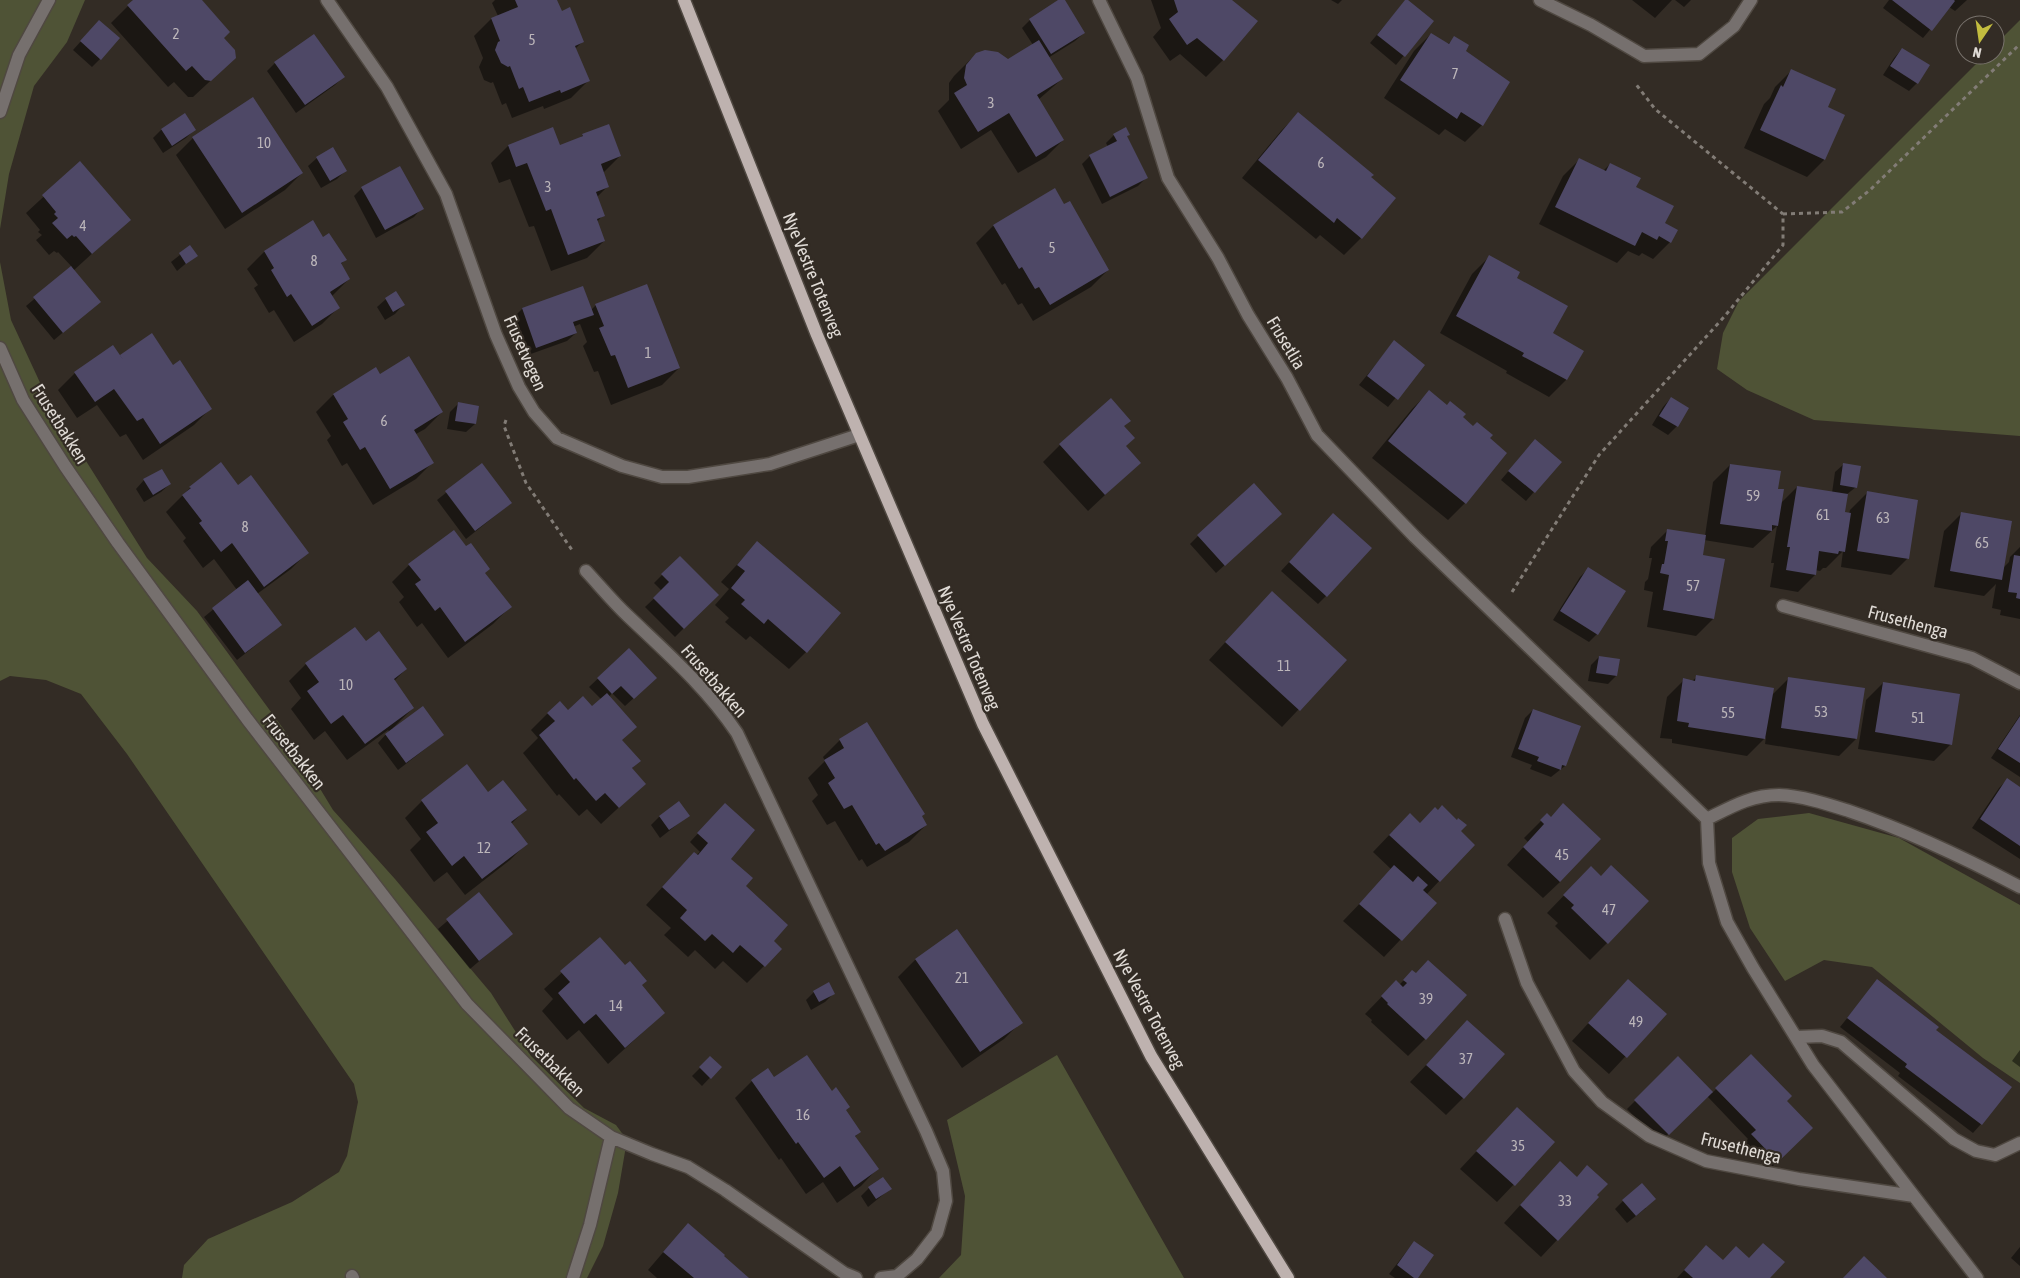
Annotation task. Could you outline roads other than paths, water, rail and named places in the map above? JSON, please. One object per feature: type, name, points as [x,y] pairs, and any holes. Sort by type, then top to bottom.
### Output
[{"type":"main road","name":"Nye Vestre Totenveg","points":[[684,0],[859,435],[983,724],[1147,1047],[1288,1278]]},
{"type":"street","points":[[0,112],[18,55],[49,0]]},
{"type":"street","name":"Frusetvegen","points":[[327,0],[387,88],[446,194],[496,335],[519,387],[534,412],[557,438],[622,466],[662,477],[688,477],[770,464],[859,435]]},
{"type":"street","name":"Frusetlia","points":[[1099,0],[1137,78],[1168,178],[1218,258],[1248,315],[1287,378],[1317,435],[1415,537],[1707,819]]},
{"type":"street","points":[[1540,0],[1591,25],[1644,56],[1699,54],[1734,26],[1751,0]]},
{"type":"street","name":"Frusetbakken","points":[[0,348],[23,400],[65,466],[118,543],[254,727],[461,996],[569,1108],[611,1137],[688,1167],[725,1190],[844,1273],[856,1278]]},
{"type":"street","name":"Frusetbakken","points":[[586,571],[626,614],[693,677],[721,709],[737,733],[943,1171],[946,1201],[938,1233],[917,1259],[897,1276],[881,1278]]},
{"type":"street","name":"Frusethenga","points":[[1783,606],[1972,658],[2020,683]]},
{"type":"street","points":[[1977,1278],[1813,1065],[1753,968],[1727,922],[1709,863],[1707,819],[1741,801],[1778,795],[1820,802],[1886,824],[1984,868],[2020,887]]},
{"type":"street","name":"Frusethenga","points":[[1504,919],[1527,982],[1574,1071],[1602,1102],[1649,1136],[1706,1161],[1799,1179],[1914,1196]]},
{"type":"street","points":[[1797,1038],[1822,1036],[1841,1042],[1888,1080],[1954,1139],[1976,1151],[1996,1155],[2020,1143]]},
{"type":"street","points":[[572,1278],[590,1225],[611,1137]]}]
